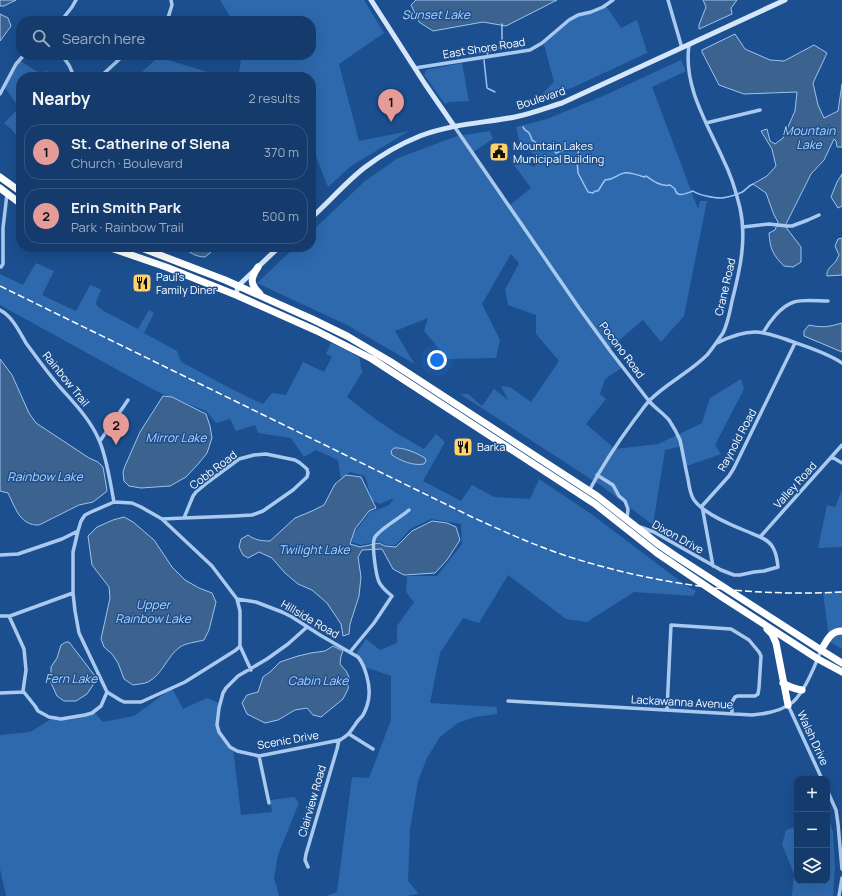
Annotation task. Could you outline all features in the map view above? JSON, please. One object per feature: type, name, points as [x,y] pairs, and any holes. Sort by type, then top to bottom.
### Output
[{"type":"highway","points":[[0,177],[16,188]]},
{"type":"highway","points":[[0,188],[16,200]]},
{"type":"highway","points":[[122,252],[178,272],[317,331],[378,363],[584,497],[657,553],[716,594],[818,659],[842,672]]},
{"type":"highway","points":[[153,252],[197,268],[312,319],[347,336],[391,362],[589,491],[674,555],[842,663]]},
{"type":"highway","points":[[258,267],[252,279],[255,288],[262,296]]},
{"type":"highway","points":[[762,623],[772,634],[776,643],[788,705]]},
{"type":"highway","points":[[821,650],[830,635],[842,631]]},
{"type":"highway","points":[[783,683],[796,690],[802,690]]},
{"type":"main road","name":"Pocono Road","points":[[371,0],[414,68],[454,126]]},
{"type":"main road","name":"Boulevard","points":[[316,213],[364,168],[379,157],[408,141],[454,126],[514,117],[562,103],[784,0]]},
{"type":"main road","points":[[236,296],[238,286],[274,252]]},
{"type":"street","points":[[65,16],[76,0]]},
{"type":"street","points":[[169,16],[172,5],[171,2],[176,0]]},
{"type":"street","name":"East Shore Road","points":[[414,68],[530,50],[542,43],[569,20],[578,15],[603,7],[613,0]]},
{"type":"street","points":[[668,0],[682,48]]},
{"type":"street","name":"Crane Road","points":[[589,491],[597,475],[622,436],[649,401],[697,363],[716,343],[725,328],[738,274],[743,238],[741,213],[736,193],[724,159],[706,123],[690,82],[687,64],[689,45]]},
{"type":"street","points":[[0,94],[20,60]]},
{"type":"street","points":[[66,60],[72,72]]},
{"type":"street","points":[[105,72],[119,60]]},
{"type":"street","points":[[706,123],[760,110]]},
{"type":"street","name":"Pocono Road","points":[[454,126],[579,308],[649,401],[668,419],[678,434],[691,492],[695,501],[714,516],[768,542],[772,546],[777,558],[778,567],[764,571],[734,575],[713,566]]},
{"type":"street","points":[[1,267],[3,264],[3,228],[7,194]]},
{"type":"street","points":[[743,227],[771,224],[787,226],[795,225],[819,215]]},
{"type":"street","points":[[763,333],[773,318],[785,307],[794,302],[828,301]]},
{"type":"street","name":"Rainbow Trail","points":[[0,310],[8,315],[38,360],[86,417],[96,433],[100,441],[105,460],[114,502]]},
{"type":"street","points":[[716,343],[729,337],[746,333],[763,333],[828,355],[842,363]]},
{"type":"street","name":"Raynold Road","points":[[702,507],[729,476],[734,468],[795,343]]},
{"type":"street","points":[[100,441],[128,400]]},
{"type":"street","name":"Valley Road","points":[[760,537],[842,445]]},
{"type":"street","name":"Cobb Road","points":[[266,454],[295,460],[307,469],[308,474],[306,477],[293,490],[263,511],[252,515],[184,518],[196,492],[235,462],[246,456],[266,454]]},
{"type":"street","points":[[832,457],[842,463]]},
{"type":"street","points":[[597,475],[613,485],[619,496],[625,501],[628,509],[626,518]]},
{"type":"street","points":[[240,646],[185,682],[141,702],[124,702],[107,692],[79,633],[75,611],[73,593],[73,552],[78,531],[85,515],[114,502],[132,503],[162,519],[208,562],[237,598],[240,611],[240,646],[251,670]]},
{"type":"street","points":[[702,507],[713,566]]},
{"type":"street","points":[[350,652],[374,623],[392,596],[385,590],[378,580],[373,540],[380,531],[403,516],[409,510]]},
{"type":"street","points":[[162,519],[184,518]]},
{"type":"street","name":"Dixon Drive","points":[[634,525],[654,532],[713,566]]},
{"type":"street","points":[[0,555],[27,552],[62,539],[78,531]]},
{"type":"street","points":[[0,616],[9,616],[73,593]]},
{"type":"street","name":"Hillside Road","points":[[237,598],[256,602],[282,612],[350,652]]},
{"type":"street","points":[[9,616],[24,650],[26,670],[23,691],[38,711],[49,717],[60,719],[86,715],[92,713],[101,706],[107,692]]},
{"type":"street","points":[[667,710],[671,625],[731,629],[749,640],[759,652],[761,656],[758,694],[755,696],[734,697],[732,702],[732,714]]},
{"type":"street","name":"Scenic Drive","points":[[307,627],[288,644],[267,659],[251,670],[238,676],[226,688],[219,708],[217,725],[219,732],[230,747],[237,751],[259,756],[339,740],[348,735],[363,715],[369,695],[367,677],[361,661],[350,652]]},
{"type":"street","name":"Lackawanna Avenue","points":[[508,701],[752,716],[781,708],[792,702],[805,686],[821,650]]},
{"type":"street","points":[[0,693],[24,692]]},
{"type":"street","name":"Walsh Drive","points":[[788,705],[821,776]]},
{"type":"street","points":[[349,734],[372,749]]},
{"type":"street","name":"Clairview Road","points":[[308,867],[305,860],[306,854],[339,740]]},
{"type":"street","points":[[259,756],[269,803]]},
{"type":"street","points":[[830,797],[836,810],[842,869]]},
{"type":"street","points":[[840,895],[842,878]]},
{"type":"shaded area","points":[[220,0],[364,0],[384,33],[339,64],[359,141],[409,131],[351,166],[328,187],[316,156],[316,72],[239,72],[241,60],[316,60],[316,16],[230,16]]},
{"type":"shaded area","points":[[606,6],[621,28],[637,20],[647,52],[649,52],[574,87],[536,100],[554,82],[543,41],[574,18]]},
{"type":"shaded area","points":[[19,60],[37,72],[16,72],[16,104],[4,86]]},
{"type":"shaded area","points":[[155,60],[168,60],[208,72],[142,72]]},
{"type":"shaded area","points":[[681,60],[686,71],[652,87],[698,209],[700,201],[707,201],[684,316],[661,342],[643,320],[610,348],[623,367],[605,379],[600,394],[606,399],[586,424],[615,449],[658,444],[702,423],[710,398],[741,379],[744,389],[715,445],[721,454],[687,466],[683,446],[665,450],[653,525],[603,487],[460,394],[468,394],[482,406],[494,389],[508,400],[501,386],[510,387],[531,402],[559,361],[536,334],[536,315],[508,305],[505,290],[519,263],[511,254],[482,304],[500,340],[496,358],[448,359],[424,331],[428,318],[395,331],[413,363],[347,325],[257,283],[290,252],[316,252],[316,227],[365,181],[398,158],[457,136],[490,131],[493,139],[473,152],[510,205],[531,188],[514,165],[521,161],[534,167],[540,158],[520,145],[516,127],[547,119],[603,96]]},
{"type":"shaded area","points":[[462,63],[469,101],[449,102],[445,104],[424,75],[426,70]]},
{"type":"shaded area","points":[[16,111],[16,136],[13,131],[4,123]]},
{"type":"shaded area","points":[[36,263],[54,271],[42,295],[76,311],[90,285],[96,287],[101,290],[96,302],[97,306],[138,329],[149,310],[154,313],[144,333],[177,351],[181,362],[263,404],[272,393],[286,395],[303,362],[324,372],[332,357],[326,354],[331,343],[348,351],[360,358],[363,372],[347,397],[396,433],[424,449],[436,434],[445,442],[423,481],[461,501],[472,485],[494,497],[530,499],[539,479],[590,513],[684,584],[696,591],[693,596],[634,592],[587,622],[566,619],[508,575],[479,623],[463,618],[440,653],[430,703],[497,707],[497,714],[475,717],[458,723],[440,737],[427,758],[418,781],[410,830],[408,881],[418,893],[417,894],[406,896],[327,896],[337,892],[352,777],[369,778],[391,720],[391,676],[365,667],[356,654],[366,639],[380,650],[397,643],[397,626],[414,602],[406,592],[407,576],[437,576],[462,544],[461,524],[431,519],[410,529],[396,545],[387,545],[378,541],[361,545],[352,542],[354,533],[370,512],[389,505],[394,498],[380,504],[372,500],[365,476],[350,472],[341,479],[338,460],[316,450],[304,457],[291,438],[258,433],[255,425],[236,431],[230,419],[216,423],[206,411],[156,391],[0,305],[0,274],[23,285]]},
{"type":"shaded area","points":[[842,490],[842,547],[818,548],[827,505],[835,507]]},
{"type":"shaded area","points":[[842,591],[842,649],[827,640],[829,638],[823,592]]},
{"type":"shaded area","points":[[172,688],[183,709],[207,698],[219,703],[219,733],[233,748],[241,815],[272,812],[270,800],[294,797],[299,803],[278,855],[274,878],[279,896],[6,896],[0,869],[0,735],[30,732],[53,718],[94,712],[103,722],[134,716]]},
{"type":"shaded area","points":[[830,822],[833,832],[835,868],[833,896],[792,896],[794,874],[794,884],[830,884]]},
{"type":"shaded area","points":[[794,827],[794,874],[782,844],[786,830]]},
{"type":"water","points":[[0,0],[16,0],[4,6],[0,6]]},
{"type":"water","name":"Sunset Lake","points":[[416,0],[557,0],[506,26],[483,22],[433,31],[419,22],[411,5]]},
{"type":"water","points":[[703,0],[737,0],[731,8],[732,14],[699,29],[699,25],[706,7]]},
{"type":"water","points":[[0,14],[8,18],[11,26],[0,41]]},
{"type":"water","name":"Mountain Lake","points":[[735,34],[745,49],[770,60],[784,61],[814,45],[827,53],[813,83],[818,105],[824,118],[838,111],[842,84],[842,147],[837,147],[834,139],[824,160],[811,174],[785,226],[801,247],[801,262],[793,267],[784,266],[773,251],[769,233],[775,230],[778,222],[766,193],[753,184],[767,176],[776,166],[772,149],[761,131],[767,129],[770,141],[775,144],[783,138],[795,111],[797,92],[744,94],[719,85],[702,50]]},
{"type":"water","name":"Mountain Lake","points":[[842,174],[842,206],[838,208],[831,197]]},
{"type":"water","points":[[842,238],[842,275],[827,276],[828,269],[836,261],[839,255],[835,246],[838,239]]},
{"type":"water","points":[[190,252],[211,252],[205,257]]},
{"type":"water","points":[[842,323],[842,352],[804,336],[804,331],[809,325],[826,327]]},
{"type":"water","name":"Rainbow Lake","points":[[0,359],[12,375],[29,413],[36,423],[89,458],[98,462],[103,467],[107,490],[93,502],[79,505],[39,525],[32,524],[23,519],[16,510],[8,493],[0,491]]},
{"type":"water","name":"Mirror Lake","points":[[163,396],[172,397],[206,414],[212,438],[207,453],[186,477],[170,486],[141,488],[129,486],[124,481],[123,472],[125,466],[140,432]]},
{"type":"water","points":[[394,448],[402,448],[414,452],[425,458],[426,461],[424,464],[411,464],[403,461],[392,455],[391,451]]},
{"type":"water","name":"Twilight Lake","points":[[346,475],[361,477],[376,508],[369,511],[355,529],[350,544],[360,547],[379,543],[385,546],[396,547],[412,531],[432,521],[447,523],[456,527],[460,540],[447,560],[435,573],[404,575],[393,569],[382,549],[362,550],[358,557],[361,577],[359,596],[350,624],[349,634],[343,636],[341,624],[327,603],[312,590],[298,584],[285,573],[272,558],[259,552],[248,558],[243,555],[239,547],[241,539],[248,535],[258,540],[270,541],[295,518],[324,505],[335,484]]},
{"type":"water","name":"Upper Rainbow Lake","points":[[124,517],[133,522],[154,540],[172,567],[185,580],[212,593],[216,602],[209,630],[204,640],[180,647],[153,679],[146,683],[133,685],[124,679],[118,663],[112,654],[104,647],[101,639],[110,598],[109,587],[92,565],[88,536],[97,527]]},
{"type":"water","name":"Fern Lake","points":[[69,642],[95,676],[93,685],[87,694],[76,701],[64,701],[57,696],[51,683],[51,667],[57,658],[61,645]]},
{"type":"water","name":"Cabin Lake","points":[[333,646],[343,651],[340,664],[349,677],[348,689],[343,699],[321,717],[313,715],[307,708],[295,710],[278,720],[265,723],[247,714],[242,703],[247,695],[258,692],[263,677],[280,662],[298,656],[325,651]]},
{"type":"waterway","points":[[487,54],[489,51],[502,47],[502,24]]},
{"type":"waterway","points":[[484,60],[487,88],[495,92]]},
{"type":"waterway","points":[[523,127],[529,133],[532,140],[543,149],[554,150],[556,153],[570,148],[579,148],[577,160],[578,173],[588,192],[593,193],[598,191],[605,180],[626,173],[644,177],[646,176],[654,182],[670,185],[680,195],[693,191],[706,196],[723,198],[742,192],[753,184]]},
{"type":"railway","points":[[0,286],[472,517],[547,549],[573,558],[639,575],[706,587],[774,593],[842,592]]},
{"type":"place","name":"St. Catherine of Siena","points":[[391,122]]},
{"type":"place","name":"Mountain Lakes Municipal Building","points":[[499,152]]},
{"type":"place","name":"Paul's Family Diner","points":[[142,283]]},
{"type":"place","name":"Erin Smith Park","points":[[116,445]]},
{"type":"place","name":"Barka","points":[[463,447]]}]
